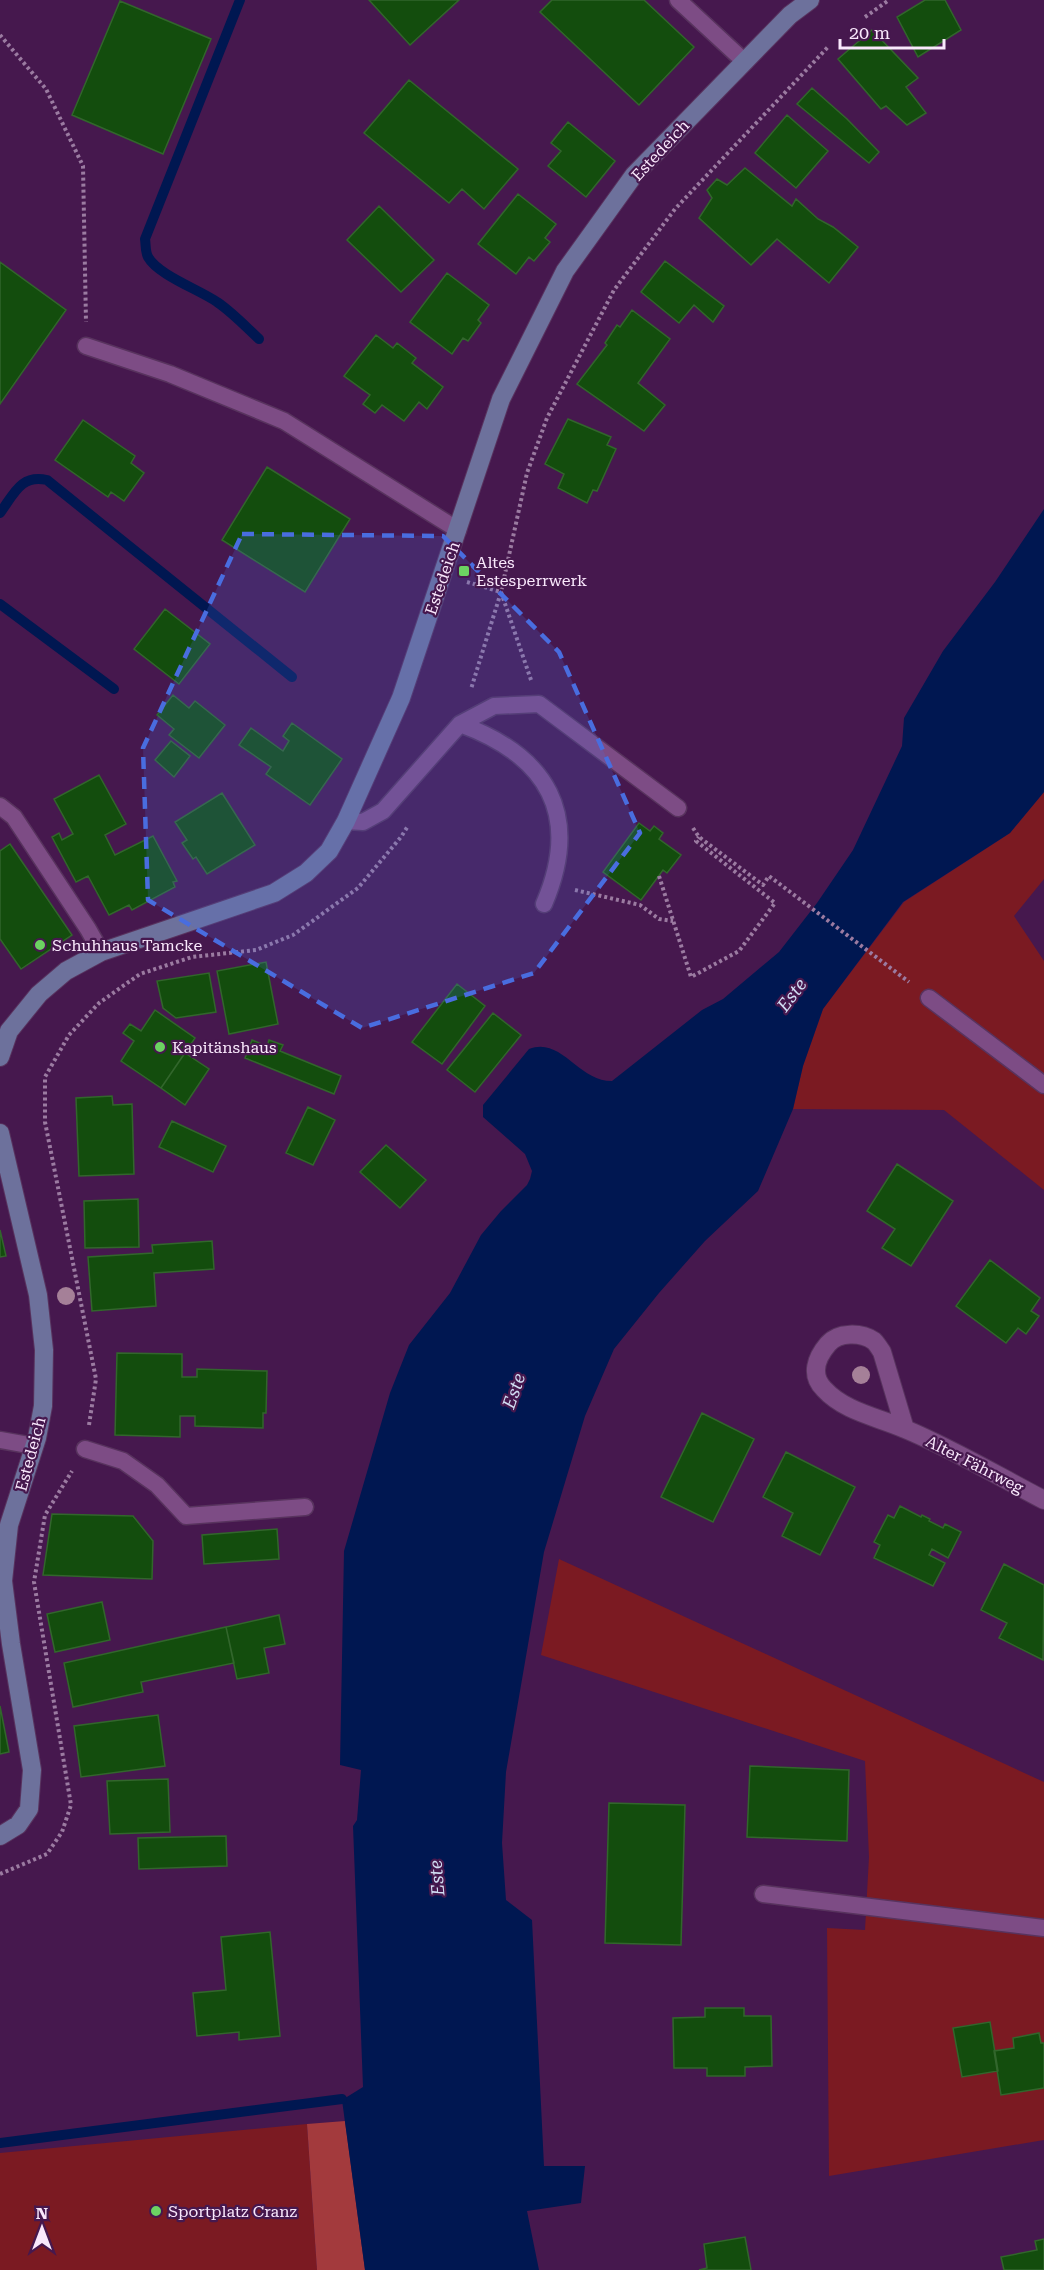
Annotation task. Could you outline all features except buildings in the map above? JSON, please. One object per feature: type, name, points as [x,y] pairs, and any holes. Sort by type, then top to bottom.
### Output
[{"type":"street","name":"Estedeich","points":[[0,1057],[9,1030],[39,994],[66,971],[101,952],[274,893],[306,873],[329,851],[346,821],[401,698],[501,399],[566,271],[634,175],[790,15],[810,0]]},
{"type":"street","name":"Estedeich","points":[[0,1133],[38,1296],[44,1350],[43,1406],[34,1446],[9,1525],[3,1581],[32,1770],[30,1799],[29,1809],[18,1825],[0,1836]]},
{"type":"street","name":"Alter Fährweg","points":[[905,1428],[882,1352],[874,1342],[863,1336],[850,1334],[830,1341],[823,1350],[815,1369],[817,1379],[824,1389],[852,1409],[905,1428],[1044,1500]]},
{"type":"lane","points":[[678,0],[745,62]]},
{"type":"lane","points":[[86,346],[170,374],[284,421],[458,530]]},
{"type":"lane","points":[[346,821],[363,822],[384,811],[460,724],[494,706],[539,704],[678,808]]},
{"type":"lane","points":[[460,724],[483,732],[515,751],[542,779],[556,812],[560,838],[553,884],[544,904]]},
{"type":"lane","points":[[0,806],[14,817],[101,952]]},
{"type":"lane","points":[[929,998],[1044,1085]]},
{"type":"lane","points":[[0,1440],[34,1446]]},
{"type":"lane","points":[[85,1449],[123,1461],[157,1485],[186,1516],[305,1507]]},
{"type":"lane","points":[[763,1894],[1044,1928]]},
{"type":"path","points":[[865,16],[889,0]]},
{"type":"path","points":[[0,35],[46,89],[83,166],[86,346]]},
{"type":"path","points":[[460,724],[501,592],[527,473],[547,418],[614,290],[675,209],[828,47]]},
{"type":"path","points":[[462,580],[501,592]]},
{"type":"path","points":[[501,592],[539,704]]},
{"type":"path","points":[[678,808],[699,837],[763,885],[770,876],[897,973]]},
{"type":"path","points":[[0,1874],[47,1854],[62,1832],[71,1805],[34,1582],[45,1515],[85,1449],[96,1379],[45,1122],[45,1077],[69,1035],[99,1003],[140,974],[192,957],[256,950],[292,935],[358,888],[401,837],[412,819]]},
{"type":"path","points":[[659,876],[691,977],[740,951],[775,903],[696,841],[699,837]]},
{"type":"path","points":[[553,884],[640,905],[659,919],[673,921]]},
{"type":"highlighted area","points":[[242,534],[443,536],[559,652],[640,833],[534,973],[362,1028],[148,900],[143,748]]},
{"type":"shaded area","points":[[1044,792],[1044,879],[1014,916],[1044,961],[1044,1190],[944,1110],[793,1109],[803,1066],[823,1009],[904,902],[1010,833]]},
{"type":"shaded area","points":[[559,1559],[1044,1782],[1044,2140],[829,2176],[827,1928],[865,1930],[869,1857],[865,1761],[541,1655]]},
{"type":"shaded area","points":[[345,2121],[365,2270],[317,2270],[307,2124]]},
{"type":"shaded area","name":"Sportplatz Cranz","points":[[307,2124],[317,2270],[0,2270],[0,2153]]},
{"type":"water","name":"Este","points":[[1044,509],[1044,792],[1010,833],[903,902],[823,1009],[803,1066],[793,1109],[758,1191],[705,1241],[614,1349],[585,1416],[544,1552],[506,1772],[502,1843],[506,1900],[532,1920],[544,2166],[585,2166],[581,2203],[527,2211],[539,2270],[365,2270],[342,2100],[363,2087],[353,1826],[357,1820],[361,1770],[340,1765],[344,1551],[390,1393],[409,1345],[450,1293],[481,1235],[530,1179],[532,1171],[525,1154],[483,1117],[483,1105],[529,1049],[540,1047],[551,1049],[589,1074],[612,1081],[702,1010],[723,999],[779,952],[817,903],[853,850],[902,746],[904,718],[943,651],[995,582]]},
{"type":"waterway","points":[[240,0],[145,239],[147,255],[153,264],[223,306],[259,339]]},
{"type":"waterway","points":[[0,513],[24,483],[38,479],[47,480],[292,677]]},
{"type":"waterway","points":[[0,604],[114,689]]},
{"type":"waterway","points":[[0,2143],[342,2099]]},
{"type":"place","name":"Altes Estesperrwerk","points":[[464,571]]},
{"type":"place","name":"Schuhhaus Tamcke","points":[[40,945]]},
{"type":"place","name":"Kapitänshaus","points":[[160,1047]]},
{"type":"place","name":"Sportplatz Cranz","points":[[156,2211]]}]
